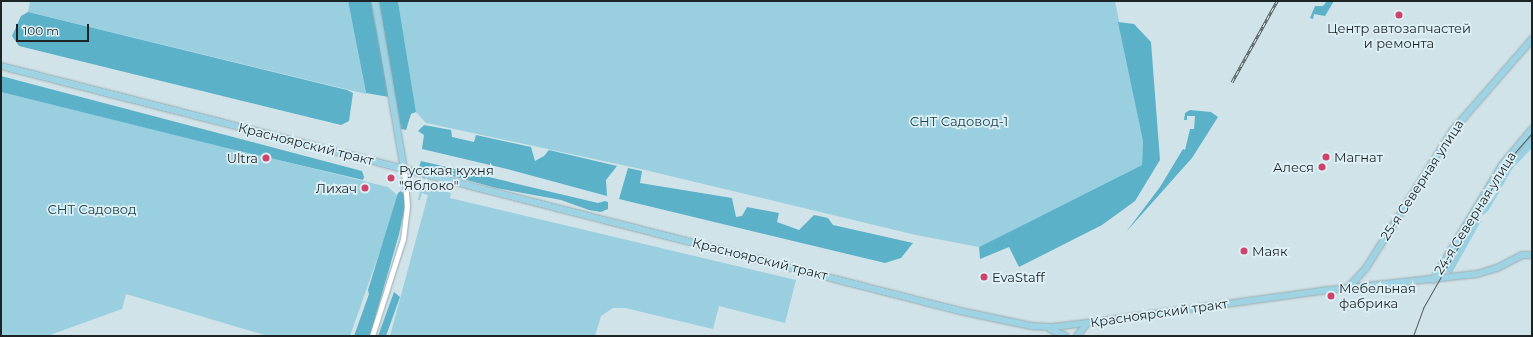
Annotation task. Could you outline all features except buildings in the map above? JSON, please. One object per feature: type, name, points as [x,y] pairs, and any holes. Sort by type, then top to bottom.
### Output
[{"type":"main road","points":[[375,1],[404,169]]},
{"type":"main road","name":"25-я Северная улица","points":[[1348,288],[1366,268],[1453,130],[1532,39]]},
{"type":"main road","name":"Красноярский тракт","points":[[1,66],[965,312],[1042,327],[1087,323],[1348,288],[1433,280],[1477,274],[1529,254]]},
{"type":"main road","name":"24-я Северная улица","points":[[1433,280],[1502,165],[1532,129]]},
{"type":"main road","points":[[1078,336],[1087,323]]},
{"type":"main road","points":[[1042,327],[1066,336]]},
{"type":"street","points":[[372,336],[403,239],[407,205],[404,169]]},
{"type":"green space","points":[[30,1],[348,1],[366,94],[28,12]]},
{"type":"green space","name":"СНТ Садовод-1","points":[[398,1],[1115,1],[1143,141],[1142,165],[979,247],[916,235],[641,169],[426,123],[416,112]]},
{"type":"green space","name":"СНТ Садовод","points":[[1,92],[388,187],[399,197],[350,336],[268,336],[126,294],[122,309],[47,336],[1,336]]},
{"type":"green space","points":[[1532,133],[1532,148],[1512,169],[1502,187],[1494,182]]},
{"type":"green space","points":[[421,186],[451,193],[450,198],[796,280],[785,323],[719,306],[713,329],[625,308],[613,308],[601,316],[595,336],[390,336],[428,195],[422,193],[420,200],[418,200]]},
{"type":"green space","points":[[1491,186],[1495,188],[1487,201],[1490,203],[1498,190],[1500,191],[1488,211],[1483,215],[1478,210]]},
{"type":"green space","points":[[1473,218],[1480,218],[1481,221],[1452,273],[1443,272]]},
{"type":"shaded area","points":[[348,1],[371,1],[389,97],[366,93]]},
{"type":"shaded area","points":[[379,1],[398,1],[416,112],[411,114],[406,130],[401,129]]},
{"type":"shaded area","points":[[1327,1],[1334,1],[1325,16],[1314,14],[1313,19],[1310,18],[1315,6],[1323,6]]},
{"type":"shaded area","points":[[28,12],[347,90],[353,93],[349,121],[341,125],[19,46],[12,36],[21,16]]},
{"type":"shaded area","points":[[1118,22],[1134,24],[1151,42],[1160,160],[1135,201],[1102,225],[1019,267],[1009,247],[980,259],[979,247],[1142,165],[1143,141]]},
{"type":"shaded area","points":[[1,76],[362,171],[364,177],[363,180],[1,92]]},
{"type":"shaded area","points":[[1190,110],[1211,112],[1218,117],[1192,158],[1126,232],[1160,187],[1183,149],[1185,150],[1190,129],[1194,129],[1195,116],[1187,116],[1187,120],[1184,120],[1185,113]]},
{"type":"shaded area","points":[[424,125],[451,130],[452,137],[474,142],[476,135],[531,147],[535,161],[544,156],[549,150],[617,166],[606,180],[607,196],[507,169],[422,149],[424,135],[418,131]]},
{"type":"shaded area","points":[[421,161],[598,203],[605,201],[608,202],[608,209],[601,212],[589,210],[561,200],[496,188],[419,167]]},
{"type":"shaded area","points":[[628,168],[642,171],[640,183],[732,198],[736,217],[742,216],[747,207],[779,213],[777,222],[799,230],[814,215],[828,218],[833,225],[913,243],[901,258],[885,263],[619,199]]},
{"type":"shaded area","points":[[401,191],[404,194],[404,211],[399,234],[370,336],[354,336],[369,294],[368,290],[398,193]]},
{"type":"shaded area","points":[[394,292],[400,297],[386,336],[378,336]]},
{"type":"tram line","points":[[1413,336],[1423,308],[1494,184],[1511,157],[1532,133]]},
{"type":"railway","points":[[1232,82],[1277,1]]},
{"type":"place","name":"Центр автозапчастей и ремонта","points":[[1399,15]]},
{"type":"place","name":"Магнат","points":[[1326,157]]},
{"type":"place","name":"Ultra","points":[[266,158]]},
{"type":"place","name":"Алеся","points":[[1322,167]]},
{"type":"place","name":"Русская кухня \"Яблоко\"","points":[[391,178]]},
{"type":"place","name":"Лихач","points":[[365,188]]},
{"type":"place","name":"Маяк","points":[[1244,251]]},
{"type":"place","name":"EvaStaff","points":[[984,277]]},
{"type":"place","name":"Мебельная фабрика","points":[[1331,296]]}]
